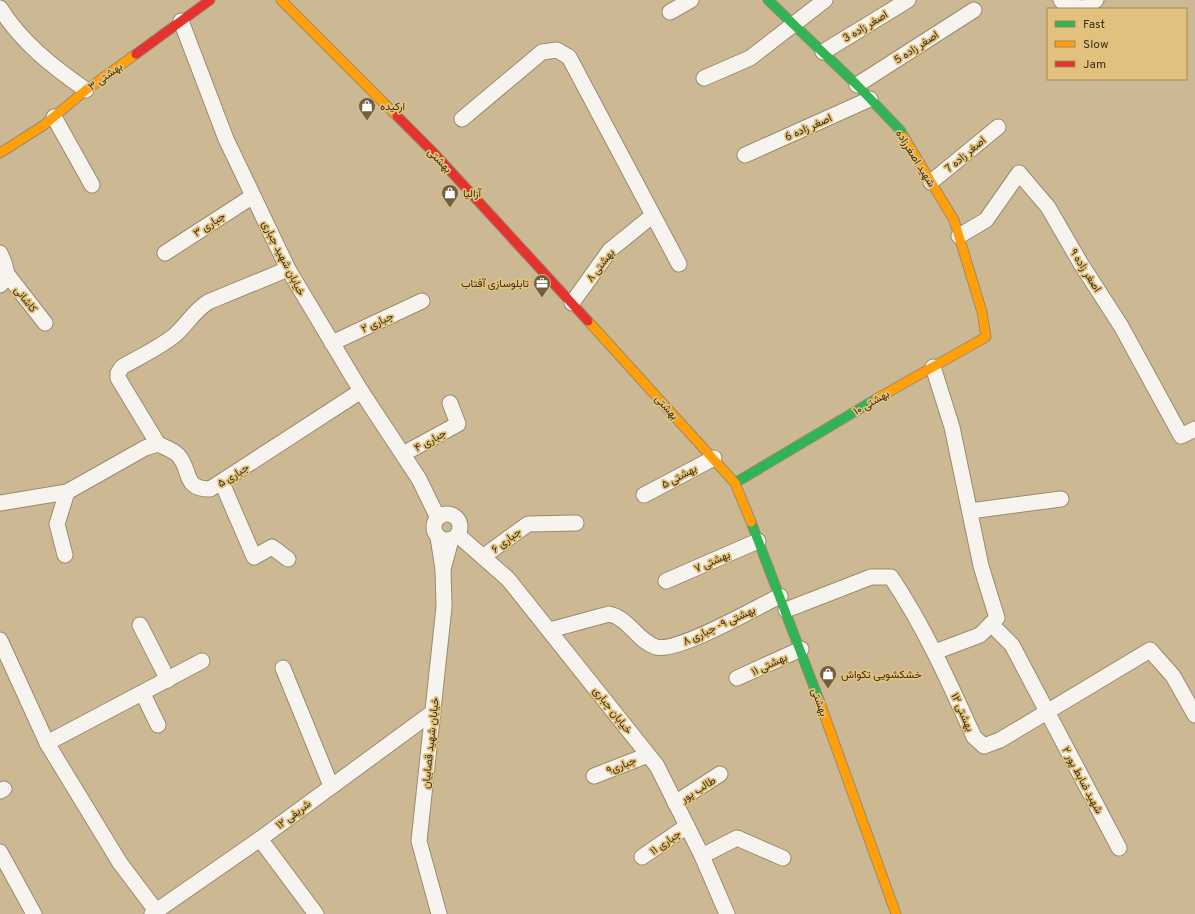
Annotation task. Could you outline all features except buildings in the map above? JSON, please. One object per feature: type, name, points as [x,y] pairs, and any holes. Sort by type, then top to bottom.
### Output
[{"type":"main road","name":"بهشتی ۳","points":[[0,153],[44,125],[86,90],[210,0]]},
{"type":"main road","name":"بهشتی","points":[[281,0],[433,152],[714,458],[735,483],[801,649],[896,914]]},
{"type":"main road","name":"شهید اصغرزاده","points":[[768,0],[794,23],[857,85],[900,130],[954,220],[982,312]]},
{"type":"main road","name":"بهشتی ۱۰","points":[[735,483],[986,337],[982,312]]},
{"type":"street","points":[[670,12],[691,0]]},
{"type":"street","points":[[704,78],[750,58],[825,0]]},
{"type":"street","name":"اصغر زاده 3","points":[[823,52],[908,0]]},
{"type":"street","points":[[1061,0],[1067,7],[1086,8],[1096,0]]},
{"type":"street","name":"اصغر زاده 5","points":[[857,85],[974,10]]},
{"type":"street","points":[[2,14],[10,25],[52,67],[86,90]]},
{"type":"street","name":"خیابان شهید جباری","points":[[181,21],[226,139],[288,269],[361,391],[444,516]]},
{"type":"street","points":[[462,119],[542,52],[557,50],[569,57],[652,216],[679,264]]},
{"type":"street","name":"اصغر زاده 6","points":[[745,155],[870,99]]},
{"type":"street","points":[[54,117],[92,186]]},
{"type":"street","name":"اصغر زاده 7","points":[[932,182],[998,126]]},
{"type":"street","name":"اصغر زاده ۹","points":[[959,236],[986,220],[1019,173],[1048,207],[1081,264],[1121,326],[1181,436],[1195,428]]},
{"type":"street","name":"جباری ۳","points":[[165,253],[253,196]]},
{"type":"street","name":"بهشتی ۸","points":[[572,303],[610,250],[652,216]]},
{"type":"street","name":"کاشانی","points":[[0,253],[6,268],[3,280],[45,323]]},
{"type":"street","points":[[0,503],[66,492],[145,448],[158,444],[118,378],[118,372],[122,367],[158,347],[175,334],[196,310],[208,302],[288,269]]},
{"type":"street","name":"جباری ۲","points":[[332,344],[422,301]]},
{"type":"street","points":[[933,367],[952,427],[981,566],[997,618],[980,635],[935,652]]},
{"type":"street","name":"جباری ۵","points":[[158,444],[178,456],[192,485],[200,489],[210,489],[222,483],[361,391]]},
{"type":"street","name":"جباری ۴","points":[[403,454],[458,424],[450,403]]},
{"type":"street","name":"بهشتی ۵","points":[[644,495],[714,458]]},
{"type":"street","points":[[222,483],[254,557],[272,547],[288,559]]},
{"type":"street","points":[[65,555],[57,524],[66,492]]},
{"type":"street","points":[[970,511],[1060,498]]},
{"type":"street","points":[[444,516],[458,520],[460,530],[449,537],[434,531],[434,524],[444,516]]},
{"type":"street","name":"جباری ۶","points":[[484,556],[528,524],[576,523]]},
{"type":"street","name":"خیابان جباری","points":[[449,537],[484,556],[508,580],[550,630],[648,755],[656,766],[702,856],[727,914]]},
{"type":"street","name":"خیابان شهید قصابیان","points":[[439,914],[419,841],[444,607],[444,569],[449,537]]},
{"type":"street","name":"بهشتی ۷","points":[[666,581],[758,540]]},
{"type":"street","name":"بهشتی ۱۲","points":[[783,603],[871,577],[891,578],[913,610],[935,652],[974,737],[984,746],[1000,740],[1150,650],[1173,676],[1195,716]]},
{"type":"street","name":"بهشتی ۹- جباری ۸","points":[[550,630],[609,614],[616,616],[625,622],[648,644],[658,647],[666,647],[690,640],[783,603]]},
{"type":"street","name":"شهید ضابط پور ۲","points":[[991,624],[1012,645],[1119,848]]},
{"type":"street","points":[[140,625],[168,680]]},
{"type":"street","points":[[0,640],[47,743],[120,863],[154,913]]},
{"type":"street","name":"بهشتی ۱۱","points":[[737,678],[801,649]]},
{"type":"street","points":[[47,743],[142,694],[202,660]]},
{"type":"street","points":[[283,668],[331,786]]},
{"type":"street","points":[[142,694],[158,725]]},
{"type":"street","name":"شریفی ۱۲","points":[[154,913],[260,839],[433,712]]},
{"type":"street","name":"جباری۹","points":[[594,776],[648,755]]},
{"type":"street","name":"طالب پور","points":[[675,803],[720,774]]},
{"type":"street","name":"جباری ۱۱","points":[[642,857],[687,826]]},
{"type":"street","points":[[702,856],[737,838],[783,858]]},
{"type":"street","points":[[260,839],[316,914]]},
{"type":"street","points":[[0,852],[34,914]]},
{"type":"traffic: fast","points":[[768,0],[857,85],[900,130],[904,137]]},
{"type":"traffic: fast","points":[[735,483],[876,399]]},
{"type":"traffic: fast","points":[[751,522],[819,700]]},
{"type":"traffic: slow","points":[[281,0],[397,116]]},
{"type":"traffic: slow","points":[[0,153],[44,125],[86,90],[136,54]]},
{"type":"traffic: slow","points":[[876,399],[986,337],[982,312],[954,220],[904,137]]},
{"type":"traffic: slow","points":[[588,321],[735,483],[751,522]]},
{"type":"traffic: slow","points":[[819,700],[896,914]]},
{"type":"traffic: jam","points":[[136,54],[210,0]]},
{"type":"traffic: jam","points":[[397,116],[433,152],[588,321]]},
{"type":"place","name":"ارکیده","points":[[367,121]]},
{"type":"place","name":"آزالیا","points":[[450,208]]},
{"type":"place","name":"تابلوسازی آفتاب","points":[[542,298]]},
{"type":"place","name":"خشکشویی تکواش","points":[[828,689]]}]
